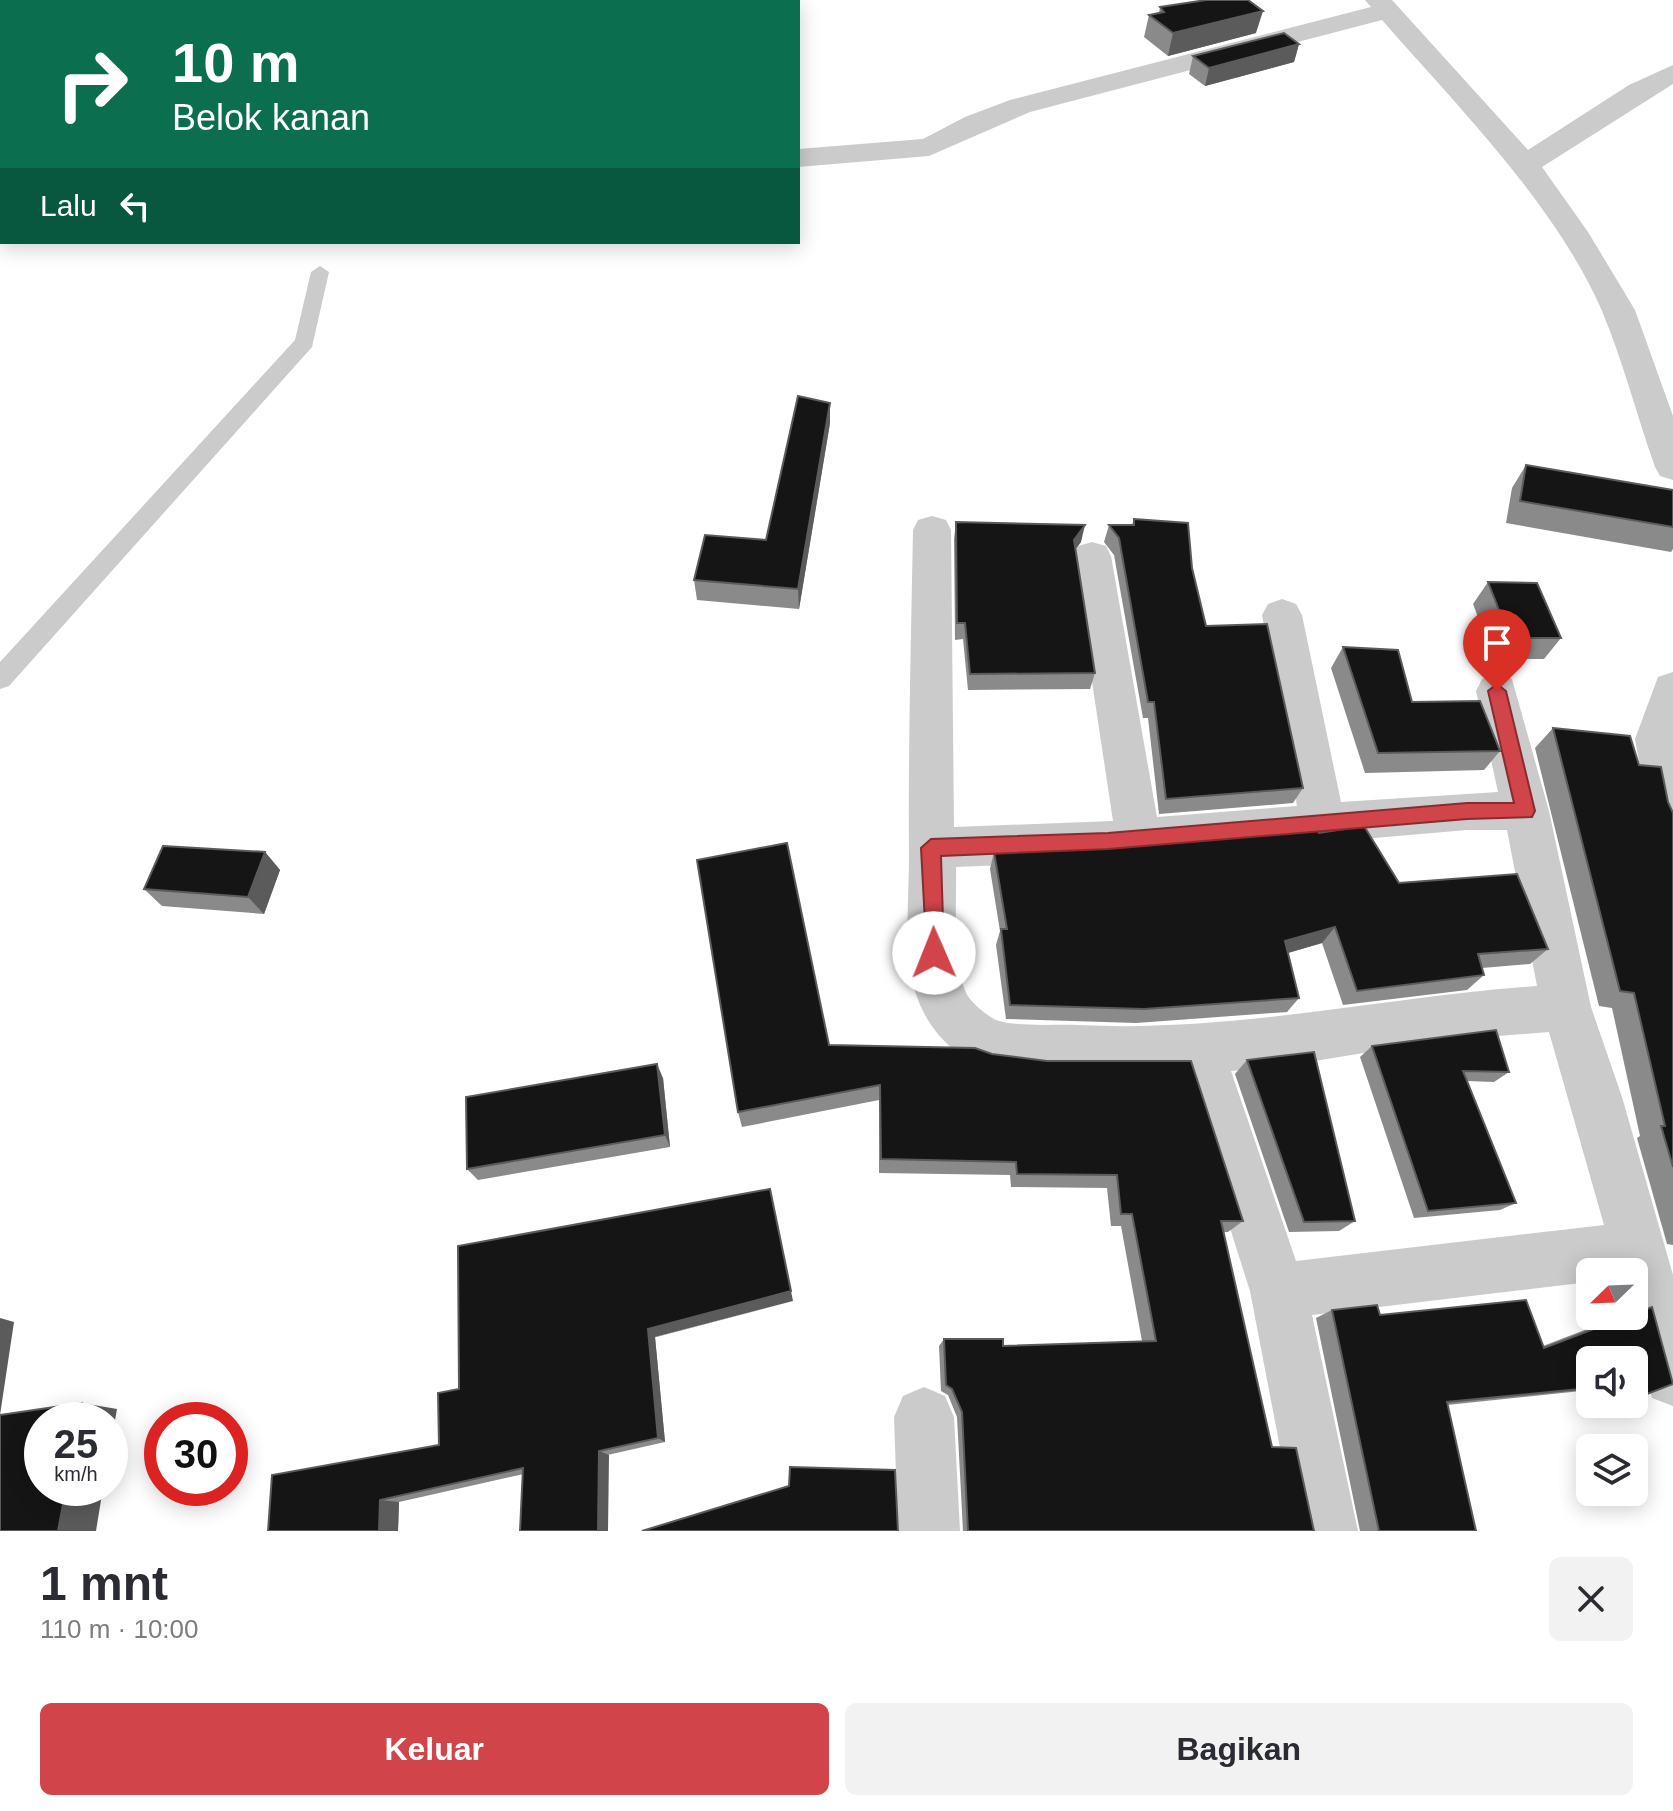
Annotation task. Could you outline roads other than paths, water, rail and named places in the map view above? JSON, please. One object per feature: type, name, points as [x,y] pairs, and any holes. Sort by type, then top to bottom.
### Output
[{"type":"street","points":[[800,158],[929,147],[975,123],[1020,106],[1382,5],[1525,165],[1572,232],[1618,310],[1673,467]]},
{"type":"street","points":[[1525,165],[1639,91],[1673,73]]},
{"type":"street","points":[[932,530],[931,848],[934,953],[940,991],[952,1015],[969,1031],[990,1045],[1104,1051],[1198,1049],[1278,1043],[1437,1017],[1566,1007]]},
{"type":"street","points":[[1092,556],[1138,838]]},
{"type":"street","points":[[1282,615],[1323,824]]},
{"type":"street","points":[[1673,689],[1657,739],[1673,820]]},
{"type":"street","points":[[1497,691],[1526,811],[1566,1007],[1596,1097],[1673,1377]]},
{"type":"street","points":[[931,848],[1138,838],[1467,811],[1526,811]]},
{"type":"street","points":[[1198,1049],[1278,1291],[1327,1531]]},
{"type":"street","points":[[1278,1291],[1637,1249]]},
{"type":"street","points":[[924,1417],[929,1531]]},
{"type":"lane","points":[[0,679],[305,342],[320,272]]}]
